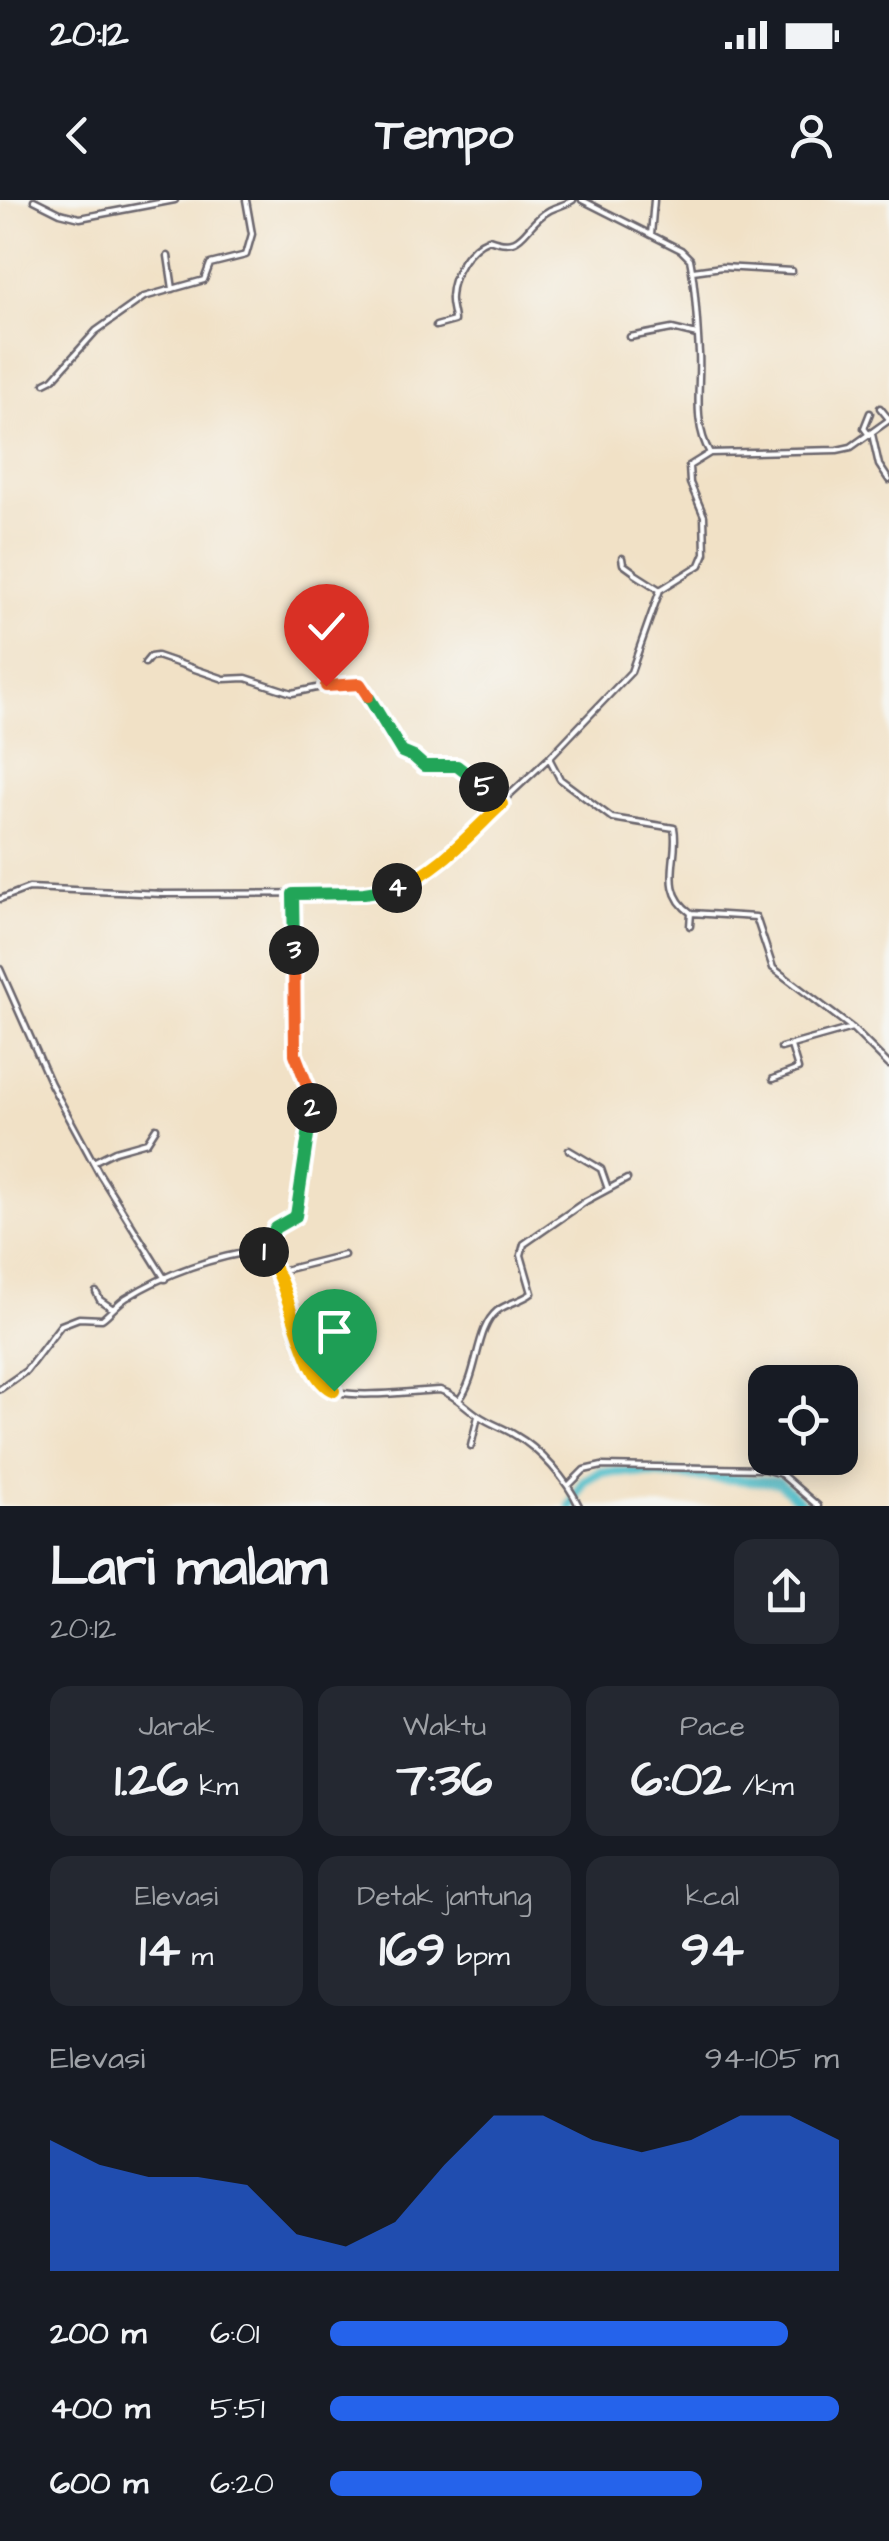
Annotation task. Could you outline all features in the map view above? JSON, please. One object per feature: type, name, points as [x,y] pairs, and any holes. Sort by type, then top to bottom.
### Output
[{"type":"street","points":[[34,200],[80,218],[175,200]]},
{"type":"street","points":[[44,382],[53,379],[96,330],[144,297],[204,280],[210,264],[246,255],[252,234],[246,200]]},
{"type":"street","points":[[436,326],[454,321],[450,299],[455,280],[472,249],[490,238],[506,245],[513,243],[550,210],[572,200]]},
{"type":"street","points":[[582,200],[683,251],[690,260],[701,431],[710,453]]},
{"type":"street","points":[[651,236],[654,200]]},
{"type":"street","points":[[168,256],[172,286]]},
{"type":"street","points":[[692,271],[721,267],[792,271]]},
{"type":"street","points":[[630,337],[672,329],[697,334]]},
{"type":"street","points":[[0,899],[20,889],[40,888],[162,894],[364,893],[396,888],[420,878],[502,804],[631,672],[660,590],[700,565],[706,554],[704,516],[689,472],[691,462],[710,453],[852,447],[889,420],[880,408]]},
{"type":"street","points":[[870,413],[864,428],[871,435],[879,464],[889,480]]},
{"type":"street","points":[[622,558],[623,564],[660,590]]},
{"type":"street","points":[[145,664],[150,657],[158,656],[224,679],[246,678],[292,693],[360,684],[402,752],[424,766],[457,766],[502,804]]},
{"type":"street","points":[[549,758],[560,778],[612,818],[674,828],[670,876],[684,908],[691,913],[756,917],[773,968],[852,1028],[889,1064]]},
{"type":"street","points":[[0,1389],[26,1371],[60,1325],[79,1318],[102,1319],[164,1279],[224,1257],[262,1250],[275,1228],[296,1216],[312,1102],[294,1042],[293,894]]},
{"type":"street","points":[[690,926],[691,913]]},
{"type":"street","points":[[0,969],[51,1084],[164,1279]]},
{"type":"street","points":[[781,1048],[852,1028]]},
{"type":"street","points":[[773,1079],[798,1069],[791,1046]]},
{"type":"street","points":[[93,1162],[147,1142],[156,1128]]},
{"type":"street","points":[[568,1150],[601,1169],[608,1189]]},
{"type":"street","points":[[460,1400],[472,1381],[490,1319],[498,1310],[532,1294],[521,1255],[524,1244],[627,1179]]},
{"type":"street","points":[[262,1250],[290,1300],[311,1370],[326,1388],[344,1393],[440,1390],[517,1436],[568,1488],[578,1504]]},
{"type":"street","points":[[276,1272],[344,1255]]},
{"type":"street","points":[[96,1292],[100,1300],[114,1309]]},
{"type":"street","points":[[471,1446],[478,1416]]},
{"type":"street","points":[[568,1488],[584,1470],[602,1466],[764,1469],[780,1474],[818,1506]]},
{"type":"waterway","points":[[571,1506],[584,1481],[601,1472],[779,1482],[804,1506]]},
{"type":"route","points":[[326,686],[360,684],[402,752],[424,766],[457,766],[502,804],[420,878],[396,888],[364,893],[293,894],[295,1054],[312,1102],[296,1216],[275,1228],[262,1250],[290,1300],[311,1370],[326,1388],[334,1391]]}]
